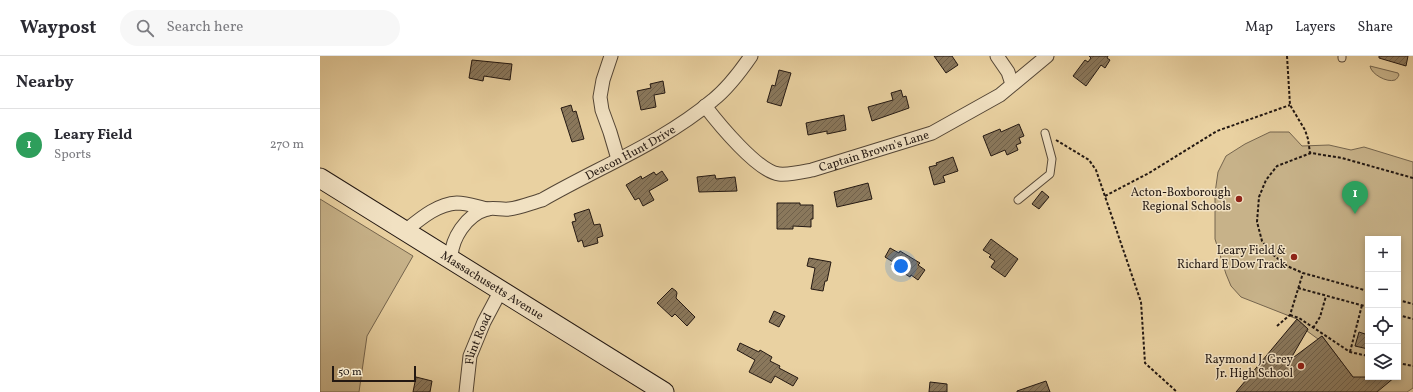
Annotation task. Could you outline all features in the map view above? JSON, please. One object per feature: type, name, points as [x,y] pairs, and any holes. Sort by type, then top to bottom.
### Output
[{"type":"main road","name":"Massachusetts Avenue","points":[[320,178],[664,392]]},
{"type":"street","points":[[611,56],[602,80],[600,97],[602,110],[618,159]]},
{"type":"street","name":"Deacon Hunt Drive","points":[[405,231],[418,220],[439,207],[456,203],[488,209],[509,209],[542,200],[654,141],[681,124],[714,99],[738,74],[751,56]]},
{"type":"street","points":[[998,56],[1008,72],[1012,84]]},
{"type":"street","name":"Captain Brown's Lane","points":[[705,106],[744,152],[757,163],[778,174],[812,170],[932,133],[1000,95],[1047,56]]},
{"type":"street","name":"Deacon Hunt Drive","points":[[451,259],[451,252],[456,237],[472,217],[488,209]]},
{"type":"street","name":"Flint Road","points":[[466,392],[470,356],[484,322],[500,290]]},
{"type":"lane","points":[[1018,200],[1050,174],[1052,159],[1045,133]]},
{"type":"path","points":[[1287,56],[1290,105],[1305,130],[1310,153]]},
{"type":"path","points":[[1105,196],[1148,173],[1217,131],[1290,105]]},
{"type":"path","points":[[1045,133],[1089,160],[1096,170],[1141,302],[1145,363],[1177,392]]},
{"type":"path","points":[[1365,290],[1303,273],[1287,266],[1272,254],[1262,241],[1256,222],[1259,197],[1266,180],[1277,166],[1310,153],[1342,158],[1413,178]]},
{"type":"path","points":[[1277,326],[1290,315],[1303,273]]},
{"type":"path","points":[[1298,288],[1365,306]]},
{"type":"path","points":[[1314,328],[1320,317],[1326,296]]},
{"type":"path","points":[[1401,301],[1413,304]]},
{"type":"path","points":[[1350,352],[1362,305]]},
{"type":"path","points":[[1290,315],[1299,318],[1350,352],[1365,355]]},
{"type":"path","points":[[1401,316],[1413,319]]},
{"type":"path","points":[[1401,364],[1413,366]]},
{"type":"shaded area","points":[[1370,66],[1398,73],[1399,75],[1397,79],[1392,81],[1384,79],[1376,75]]},
{"type":"shaded area","name":"Leary Field & Richard E Dow Track","points":[[1270,132],[1289,132],[1302,146],[1329,145],[1351,150],[1364,147],[1413,162],[1413,388],[1407,392],[1364,392],[1322,336],[1318,339],[1307,331],[1308,329],[1297,319],[1241,297],[1231,286],[1215,239],[1215,193],[1218,172],[1226,156],[1245,144]]},
{"type":"shaded area","points":[[320,199],[413,256],[367,336],[359,392],[320,392]]},
{"type":"building","points":[[934,56],[952,56],[958,65],[946,73]]},
{"type":"building","points":[[1089,56],[1108,56],[1107,58],[1110,60],[1105,68],[1101,65],[1086,86],[1073,76],[1085,60],[1088,62],[1091,58]]},
{"type":"building","points":[[1379,56],[1408,56],[1406,66],[1379,58]]},
{"type":"building","points":[[472,60],[512,64],[510,80],[484,76],[483,81],[469,78]]},
{"type":"building","points":[[779,70],[791,73],[781,106],[767,102],[772,85],[775,86]]},
{"type":"building","points":[[663,81],[665,93],[654,95],[656,107],[641,110],[637,91],[651,88],[650,84]]},
{"type":"building","points":[[901,90],[903,97],[906,96],[909,108],[872,121],[868,107],[893,100],[891,93]]},
{"type":"building","points":[[571,105],[573,112],[576,111],[584,139],[572,142],[561,108]]},
{"type":"building","points":[[844,115],[846,130],[827,134],[827,131],[808,135],[806,123]]},
{"type":"building","points":[[1019,124],[1024,136],[1019,138],[1021,143],[1016,145],[1018,150],[1007,155],[1005,150],[991,156],[983,136],[1000,129],[1001,132]]},
{"type":"building","points":[[953,157],[958,171],[943,176],[945,182],[934,185],[929,167],[937,165],[936,163]]},
{"type":"building","points":[[662,171],[668,180],[649,191],[654,200],[643,206],[639,198],[635,200],[626,185],[641,176],[642,179],[654,172],[656,175]]},
{"type":"building","points":[[715,175],[716,179],[735,177],[737,191],[699,192],[697,177]]},
{"type":"building","points":[[868,183],[872,199],[837,207],[834,192]]},
{"type":"building","points":[[1042,191],[1049,197],[1039,209],[1032,204]]},
{"type":"building","points":[[777,203],[800,203],[800,205],[813,205],[813,219],[811,219],[811,227],[793,226],[793,229],[777,229]]},
{"type":"building","points":[[589,209],[594,225],[600,224],[603,236],[597,238],[598,243],[584,247],[582,240],[578,242],[572,222],[576,221],[574,214]]},
{"type":"building","points":[[991,239],[1018,259],[1005,277],[991,267],[995,261],[989,257],[991,255],[983,250]]},
{"type":"building","points":[[890,248],[899,253],[900,251],[920,263],[918,265],[925,270],[918,280],[911,275],[910,277],[891,265],[893,262],[885,257]]},
{"type":"building","points":[[809,258],[831,262],[823,291],[811,289],[815,268],[807,266]]},
{"type":"building","points":[[672,288],[677,293],[676,298],[695,317],[687,326],[675,314],[672,317],[657,303]]},
{"type":"building","points":[[774,311],[785,316],[779,327],[769,322]]},
{"type":"building","name":"Raymond J. Grey Jr. High School","points":[[1297,319],[1308,329],[1290,360],[1322,336],[1353,377],[1365,377],[1365,380],[1391,380],[1377,392],[1236,392]]},
{"type":"building","points":[[1359,332],[1365,334],[1365,348],[1355,346]]},
{"type":"building","points":[[740,343],[759,352],[760,350],[772,357],[770,361],[780,366],[779,368],[798,378],[793,386],[775,376],[771,383],[749,372],[755,360],[737,350]]},
{"type":"building","points":[[416,377],[432,381],[430,392],[413,392]]},
{"type":"building","points":[[1046,381],[1050,392],[1017,392],[1017,391]]},
{"type":"building","points":[[930,382],[947,384],[947,392],[929,392]]},
{"type":"place","name":"Acton-Boxborough Regional Schools","points":[[1239,199]]},
{"type":"place","name":"Leary Field","points":[[1355,214]]},
{"type":"place","name":"Leary Field & Richard E Dow Track","points":[[1294,257]]},
{"type":"place","name":"Raymond J. Grey Jr. High School","points":[[1301,366]]}]
